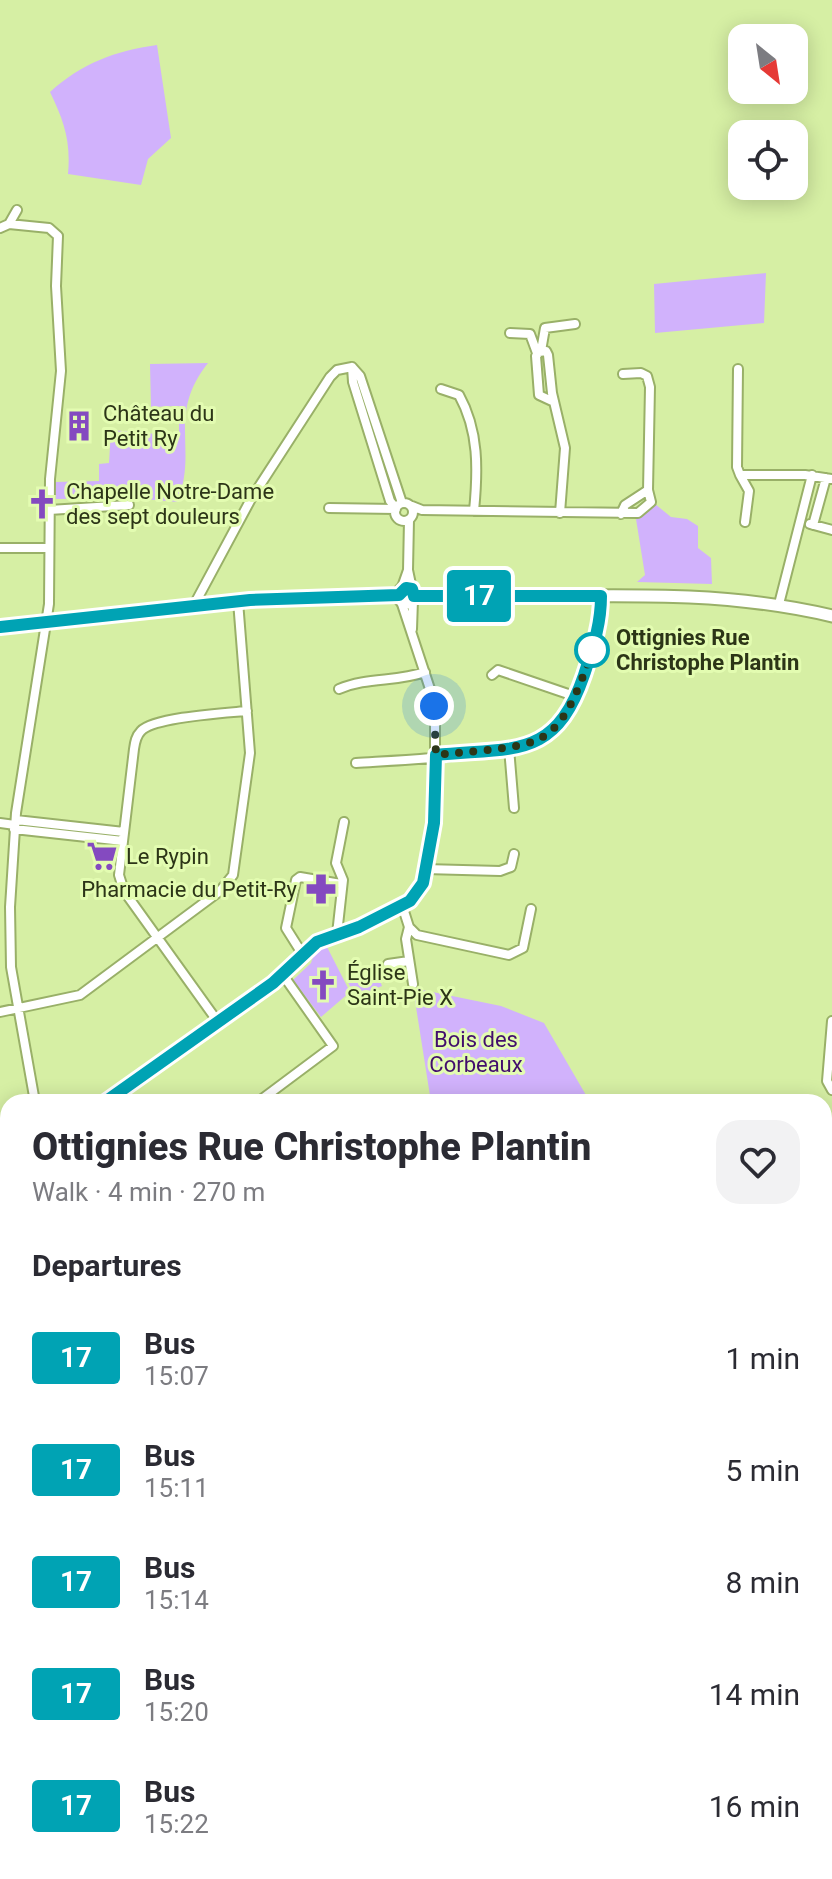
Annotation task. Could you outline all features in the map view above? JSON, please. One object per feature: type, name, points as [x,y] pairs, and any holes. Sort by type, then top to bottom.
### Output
[{"type":"main road","points":[[0,627],[238,601],[407,595],[700,596],[779,604],[832,616]]},
{"type":"street","points":[[4,226],[17,210]]},
{"type":"street","points":[[4,226],[49,228],[58,233],[56,286],[61,371],[49,510],[47,621],[15,824],[11,967],[34,1094]]},
{"type":"street","points":[[560,513],[565,448],[554,402],[539,395],[539,352],[545,328],[575,324]]},
{"type":"street","points":[[510,333],[530,334],[539,352]]},
{"type":"street","points":[[120,1094],[283,975],[317,942],[402,905],[419,890],[435,818],[434,706],[412,629],[407,595],[404,511],[360,376],[343,358]]},
{"type":"street","points":[[194,605],[270,469],[334,372],[350,368]]},
{"type":"street","points":[[738,369],[737,467],[749,491]]},
{"type":"street","points":[[329,508],[635,515],[649,504],[650,387],[647,376],[641,373],[623,374]]},
{"type":"street","points":[[441,389],[459,395],[470,419],[478,465],[474,511]]},
{"type":"street","points":[[740,475],[812,475],[829,478],[813,525]]},
{"type":"street","points":[[745,522],[749,491],[763,475]]},
{"type":"street","points":[[779,604],[812,475]]},
{"type":"street","points":[[621,514],[623,508],[648,490]]},
{"type":"street","points":[[49,510],[129,505]]},
{"type":"street","points":[[801,521],[832,530]]},
{"type":"street","points":[[0,548],[49,548]]},
{"type":"street","points":[[356,763],[509,748],[532,743],[552,733],[577,697],[600,626],[601,596]]},
{"type":"street","points":[[0,1012],[80,995],[220,891],[235,870],[249,763],[238,601]]},
{"type":"street","points":[[492,675],[498,670],[577,697]]},
{"type":"street","points":[[339,689],[354,682],[410,677],[425,672]]},
{"type":"street","points":[[218,1022],[124,891],[119,875],[134,749],[141,730],[152,723],[198,714],[247,711]]},
{"type":"street","points":[[509,748],[514,808]]},
{"type":"street","points":[[337,934],[341,884],[336,863],[344,822]]},
{"type":"street","points":[[0,823],[124,836]]},
{"type":"street","points":[[425,869],[500,871],[511,867],[514,854]]},
{"type":"street","points":[[303,955],[286,928],[296,880],[300,877],[341,884]]},
{"type":"street","points":[[402,905],[409,927],[417,935],[513,955],[525,942],[531,909]]},
{"type":"street","points":[[409,927],[406,939],[413,984]]},
{"type":"street","points":[[388,964],[409,961]]},
{"type":"street","points":[[269,1094],[333,1046],[283,975]]},
{"type":"street","points":[[832,1021],[827,1081],[832,1090]]},
{"type":"green space","points":[[157,45],[171,138],[148,159],[141,185],[68,174],[65,132],[50,92],[74,73],[100,60]]},
{"type":"green space","points":[[766,273],[764,323],[655,333],[654,284]]},
{"type":"green space","points":[[208,363],[189,400],[183,483],[177,502],[133,498],[54,499],[55,482],[99,481],[99,464],[109,463],[111,430],[179,436],[179,406],[151,407],[150,364]]},
{"type":"green space","points":[[655,504],[671,517],[687,519],[698,526],[698,548],[711,558],[712,584],[637,582],[645,575],[636,519]]},
{"type":"green space","points":[[325,943],[350,992],[321,1017],[293,980],[311,963],[316,947]]},
{"type":"green space","points":[[376,970],[382,986],[355,997],[348,982]]},
{"type":"green space","name":"Bois des Corbeaux","points":[[413,988],[501,1006],[544,1023],[585,1094],[430,1094]]},
{"type":"bus line","name":"17","points":[[0,627],[250,600],[399,595],[406,588],[414,591],[414,596],[601,596],[600,626],[577,697],[556,729],[538,741],[517,747],[436,755],[434,823],[423,883],[410,901],[348,932],[317,942],[273,983],[116,1094]]},
{"type":"place","name":"Château du Petit Ry","points":[[79,426]]},
{"type":"place","name":"Chapelle Notre-Dame des sept douleurs","points":[[42,504]]},
{"type":"place","name":"Ottignies Rue Christophe Plantin","points":[[592,650]]},
{"type":"place","name":"Le Rypin","points":[[102,856]]},
{"type":"place","name":"Pharmacie du Petit-Ry","points":[[321,889]]},
{"type":"place","name":"Église Saint-Pie X","points":[[323,985]]},
{"type":"route","points":[[434,706],[436,755],[532,743],[556,729],[571,709],[596,641],[592,650]]}]
